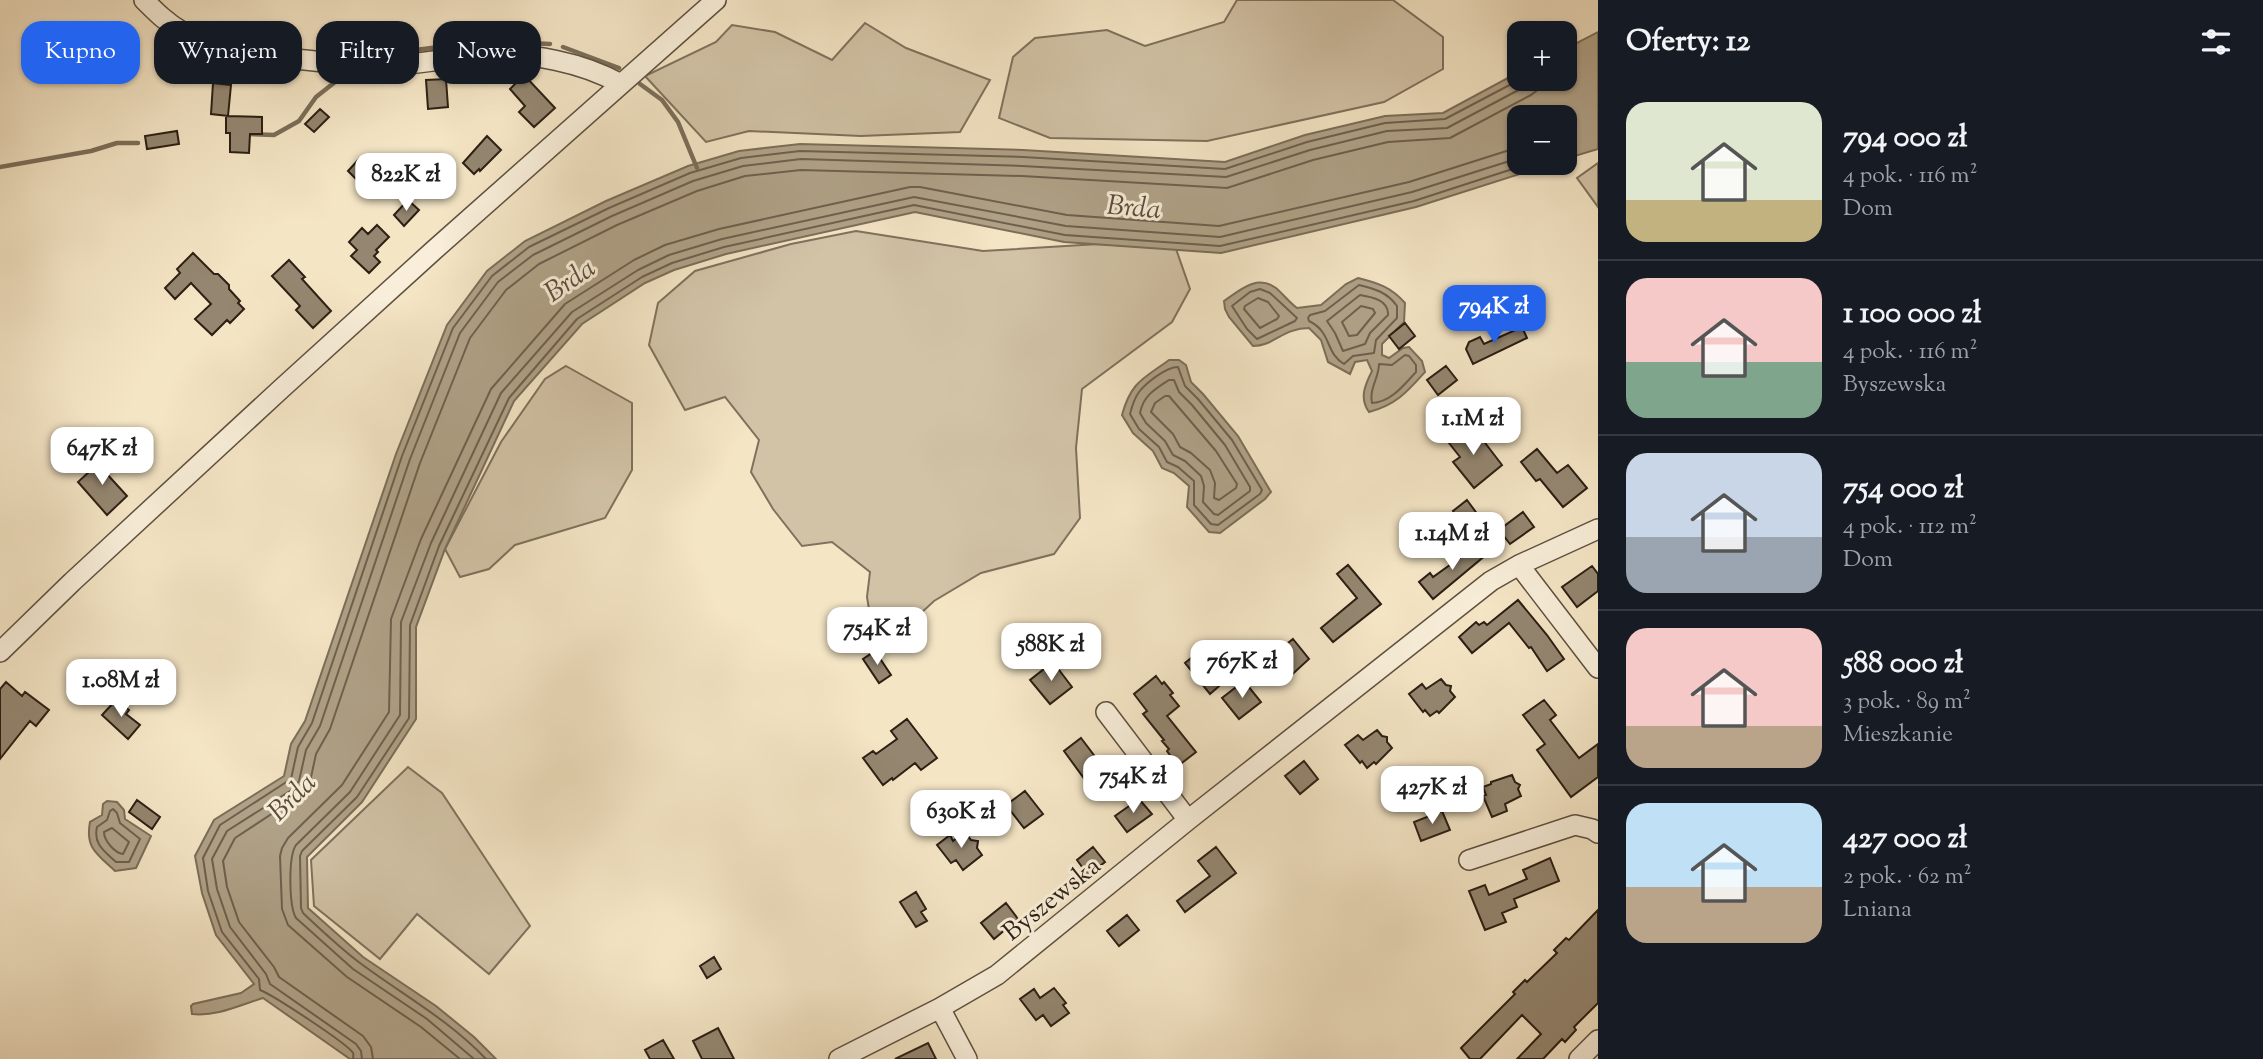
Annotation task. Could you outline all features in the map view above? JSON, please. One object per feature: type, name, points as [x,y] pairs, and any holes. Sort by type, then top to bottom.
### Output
[{"type":"street","points":[[144,0],[165,20],[183,32],[218,46],[252,55],[375,65],[487,55],[527,56],[576,65],[621,84]]},
{"type":"street","points":[[0,652],[281,389],[716,0]]},
{"type":"street","name":"Byszewska","points":[[839,1059],[940,1008],[997,975],[1188,820],[1491,582],[1519,565],[1598,529]]},
{"type":"street","points":[[1519,565],[1598,668]]},
{"type":"street","points":[[1106,712],[1188,820]]},
{"type":"street","points":[[1469,860],[1575,825],[1598,833]]},
{"type":"street","points":[[940,1008],[967,1059]]},
{"type":"shaded area","points":[[1237,0],[1393,0],[1443,37],[1443,69],[1384,102],[1207,141],[1050,138],[999,118],[1013,57],[1035,38],[1107,30],[1145,46],[1224,22]]},
{"type":"shaded area","points":[[865,23],[906,48],[990,80],[960,132],[861,136],[749,131],[706,142],[645,76],[716,42],[732,25],[775,32],[832,60]]},
{"type":"shaded area","points":[[1598,163],[1598,207],[1577,178]]},
{"type":"shaded area","points":[[856,231],[983,251],[1099,244],[1176,249],[1190,289],[1172,322],[1082,389],[1076,448],[1080,518],[1054,554],[981,573],[934,601],[891,641],[872,628],[867,597],[870,572],[832,542],[802,546],[773,509],[751,472],[759,440],[725,397],[685,410],[649,345],[658,303],[695,271],[791,244]]},
{"type":"shaded area","points":[[566,366],[632,403],[632,470],[605,518],[515,545],[489,569],[460,577],[445,549],[501,442],[545,379]]},
{"type":"shaded area","points":[[408,767],[442,793],[530,926],[489,974],[417,914],[380,959],[314,906],[311,860]]},
{"type":"water","name":"Brda","points":[[1598,32],[1598,149],[1577,155],[1577,105],[1507,105],[1507,175],[1516,175],[1416,207],[1221,253],[1064,242],[915,212],[726,254],[674,270],[645,283],[582,324],[514,401],[445,549],[416,627],[416,719],[362,802],[307,857],[308,908],[363,957],[436,1006],[496,1059],[350,1059],[263,998],[219,1012],[192,1014],[193,1004],[241,993],[254,984],[216,935],[202,893],[195,856],[214,820],[284,776],[291,744],[305,721],[396,454],[447,325],[487,271],[525,241],[606,201],[688,166],[739,151],[800,144],[1023,150],[1225,162],[1305,135],[1385,116],[1443,113],[1507,78],[1507,91],[1577,91],[1577,43]]},
{"type":"water","points":[[1358,278],[1384,286],[1405,303],[1404,322],[1382,344],[1382,355],[1389,358],[1409,347],[1422,361],[1425,372],[1400,397],[1387,406],[1369,412],[1364,402],[1365,386],[1372,371],[1367,360],[1355,362],[1350,374],[1328,362],[1321,340],[1309,328],[1292,331],[1267,343],[1253,346],[1225,309],[1224,301],[1242,288],[1255,283],[1269,284],[1276,288],[1297,308],[1321,305],[1346,284]]},
{"type":"water","points":[[1169,360],[1179,360],[1186,365],[1191,382],[1238,436],[1271,492],[1220,533],[1209,532],[1187,507],[1189,486],[1174,473],[1162,468],[1153,451],[1133,433],[1122,415],[1134,388]]},
{"type":"water","points":[[107,801],[117,802],[124,810],[125,819],[151,836],[136,868],[115,871],[91,844],[90,822],[102,815],[103,804]]},
{"type":"building","points":[[426,80],[433,80],[433,84],[446,84],[448,107],[428,109]]},
{"type":"building","points":[[213,84],[231,85],[228,116],[211,114]]},
{"type":"building","points":[[515,84],[532,84],[555,108],[534,127],[519,112],[525,106],[510,89]]},
{"type":"building","points":[[320,109],[329,117],[314,132],[305,124]]},
{"type":"building","points":[[226,116],[262,117],[262,134],[250,134],[249,153],[230,152]]},
{"type":"building","points":[[177,131],[179,144],[147,149],[145,136]]},
{"type":"building","points":[[487,136],[501,150],[474,174],[463,163]]},
{"type":"building","points":[[415,155],[427,166],[418,176],[406,165]]},
{"type":"building","points":[[359,159],[370,170],[359,182],[348,171]]},
{"type":"building","points":[[408,200],[419,210],[404,226],[394,215]]},
{"type":"building","points":[[377,225],[389,237],[376,250],[378,252],[374,256],[380,262],[369,273],[351,256],[357,250],[349,242],[362,228],[368,234]]},
{"type":"building","points":[[193,253],[229,285],[229,289],[244,309],[230,323],[227,320],[212,335],[195,319],[211,304],[191,283],[175,299],[165,288],[180,273],[177,269]]},
{"type":"building","points":[[289,260],[331,311],[313,328],[296,310],[300,306],[272,276]]},
{"type":"building","points":[[1405,323],[1415,336],[1399,349],[1389,336]]},
{"type":"building","points":[[1522,327],[1527,338],[1473,364],[1466,349],[1469,342],[1480,337],[1484,344]]},
{"type":"building","points":[[1446,366],[1457,380],[1438,395],[1427,380]]},
{"type":"building","points":[[1462,425],[1477,443],[1482,439],[1502,465],[1474,488],[1453,462],[1460,457],[1445,438]]},
{"type":"building","points":[[1537,449],[1557,473],[1568,465],[1587,488],[1563,507],[1540,479],[1536,481],[1521,462]]},
{"type":"building","points":[[100,458],[110,469],[106,473],[127,496],[107,515],[78,482]]},
{"type":"building","points":[[1467,500],[1478,515],[1465,526],[1453,511]]},
{"type":"building","points":[[1523,512],[1534,527],[1510,544],[1499,530]]},
{"type":"building","points":[[1479,544],[1487,554],[1433,599],[1419,582],[1430,573],[1433,577]]},
{"type":"building","points":[[1348,565],[1381,604],[1333,642],[1321,628],[1357,598],[1337,574]]},
{"type":"building","points":[[1592,566],[1598,574],[1598,591],[1577,607],[1562,587]]},
{"type":"building","points":[[1518,600],[1564,659],[1547,671],[1531,647],[1529,648],[1509,623],[1472,653],[1459,637],[1476,622],[1479,625],[1484,622],[1487,625]]},
{"type":"building","points":[[1293,639],[1309,659],[1286,680],[1269,658]]},
{"type":"building","points":[[875,651],[891,675],[879,683],[863,659]]},
{"type":"building","points":[[1195,655],[1219,686],[1210,694],[1185,663]]},
{"type":"building","points":[[1053,662],[1072,687],[1050,704],[1030,680]]},
{"type":"building","points":[[1156,676],[1173,693],[1170,695],[1179,706],[1167,716],[1196,752],[1178,766],[1167,751],[1169,749],[1162,741],[1164,740],[1143,714],[1147,711],[1134,694]]},
{"type":"building","points":[[1441,679],[1451,686],[1450,691],[1455,697],[1439,713],[1437,711],[1430,716],[1425,710],[1423,712],[1409,694],[1422,684],[1426,689]]},
{"type":"building","points":[[1244,681],[1261,702],[1239,719],[1222,698]]},
{"type":"building","points":[[6,682],[22,696],[25,692],[49,710],[36,726],[30,721],[0,759],[0,689]]},
{"type":"building","points":[[117,699],[129,710],[126,714],[140,725],[128,739],[102,715]]},
{"type":"building","points":[[1544,700],[1556,715],[1550,720],[1579,758],[1598,744],[1598,777],[1571,797],[1537,750],[1545,744],[1523,715]]},
{"type":"building","points":[[907,719],[937,758],[921,770],[915,763],[883,785],[863,758],[873,751],[876,754],[897,739],[891,731]]},
{"type":"building","points":[[1377,730],[1387,737],[1392,748],[1376,764],[1374,762],[1367,768],[1345,745],[1358,735],[1363,740]]},
{"type":"building","points":[[1081,738],[1109,775],[1091,788],[1064,751]]},
{"type":"building","points":[[1304,761],[1318,779],[1300,794],[1285,776]]},
{"type":"building","points":[[1512,775],[1520,785],[1518,789],[1521,796],[1505,804],[1507,811],[1492,817],[1483,796],[1486,795],[1483,787]]},
{"type":"building","points":[[1025,791],[1043,814],[1024,828],[1006,805]]},
{"type":"building","points":[[1139,799],[1152,814],[1127,832],[1115,816]]},
{"type":"building","points":[[137,800],[160,817],[152,829],[129,812]]},
{"type":"building","points":[[1442,811],[1450,830],[1421,841],[1414,822]]},
{"type":"building","points":[[965,832],[971,840],[978,841],[977,848],[982,855],[963,870],[956,860],[951,863],[937,845],[950,835],[953,841]]},
{"type":"building","points":[[1093,847],[1105,862],[1088,875],[1077,860]]},
{"type":"building","points":[[1216,847],[1236,873],[1185,912],[1177,901],[1210,876],[1198,861]]},
{"type":"building","points":[[1550,858],[1559,881],[1514,899],[1517,907],[1502,913],[1506,922],[1485,930],[1469,891],[1485,885],[1489,895],[1527,879],[1523,870]]},
{"type":"building","points":[[916,892],[926,909],[921,912],[927,921],[916,927],[900,902]]},
{"type":"building","points":[[1006,903],[1018,919],[994,939],[981,923]]},
{"type":"building","points":[[1598,910],[1598,1003],[1574,1027],[1576,1030],[1565,1042],[1562,1039],[1543,1059],[1517,1059],[1541,1034],[1522,1015],[1480,1059],[1470,1059],[1461,1048],[1515,994],[1513,992],[1525,980],[1527,982],[1557,953],[1554,950],[1566,938],[1569,940]]},
{"type":"building","points":[[1127,915],[1139,930],[1119,946],[1107,931]]},
{"type":"building","points":[[714,957],[721,969],[707,978],[700,966]]},
{"type":"building","points":[[1054,988],[1066,1003],[1063,1005],[1069,1013],[1051,1026],[1043,1015],[1036,1020],[1020,999],[1034,989],[1040,998]]},
{"type":"building","points":[[718,1028],[734,1059],[702,1059],[693,1041]]},
{"type":"building","points":[[663,1040],[674,1059],[650,1059],[645,1050]]},
{"type":"building","points":[[928,1043],[936,1059],[895,1059]]},
{"type":"waterway","points":[[419,50],[486,41],[550,44]]},
{"type":"waterway","points":[[563,47],[619,68]]},
{"type":"waterway","points":[[247,134],[274,135],[299,121],[316,97],[333,84]]},
{"type":"waterway","points":[[640,84],[662,100],[678,122],[697,168]]},
{"type":"waterway","points":[[0,167],[91,151],[117,143],[138,143]]}]
